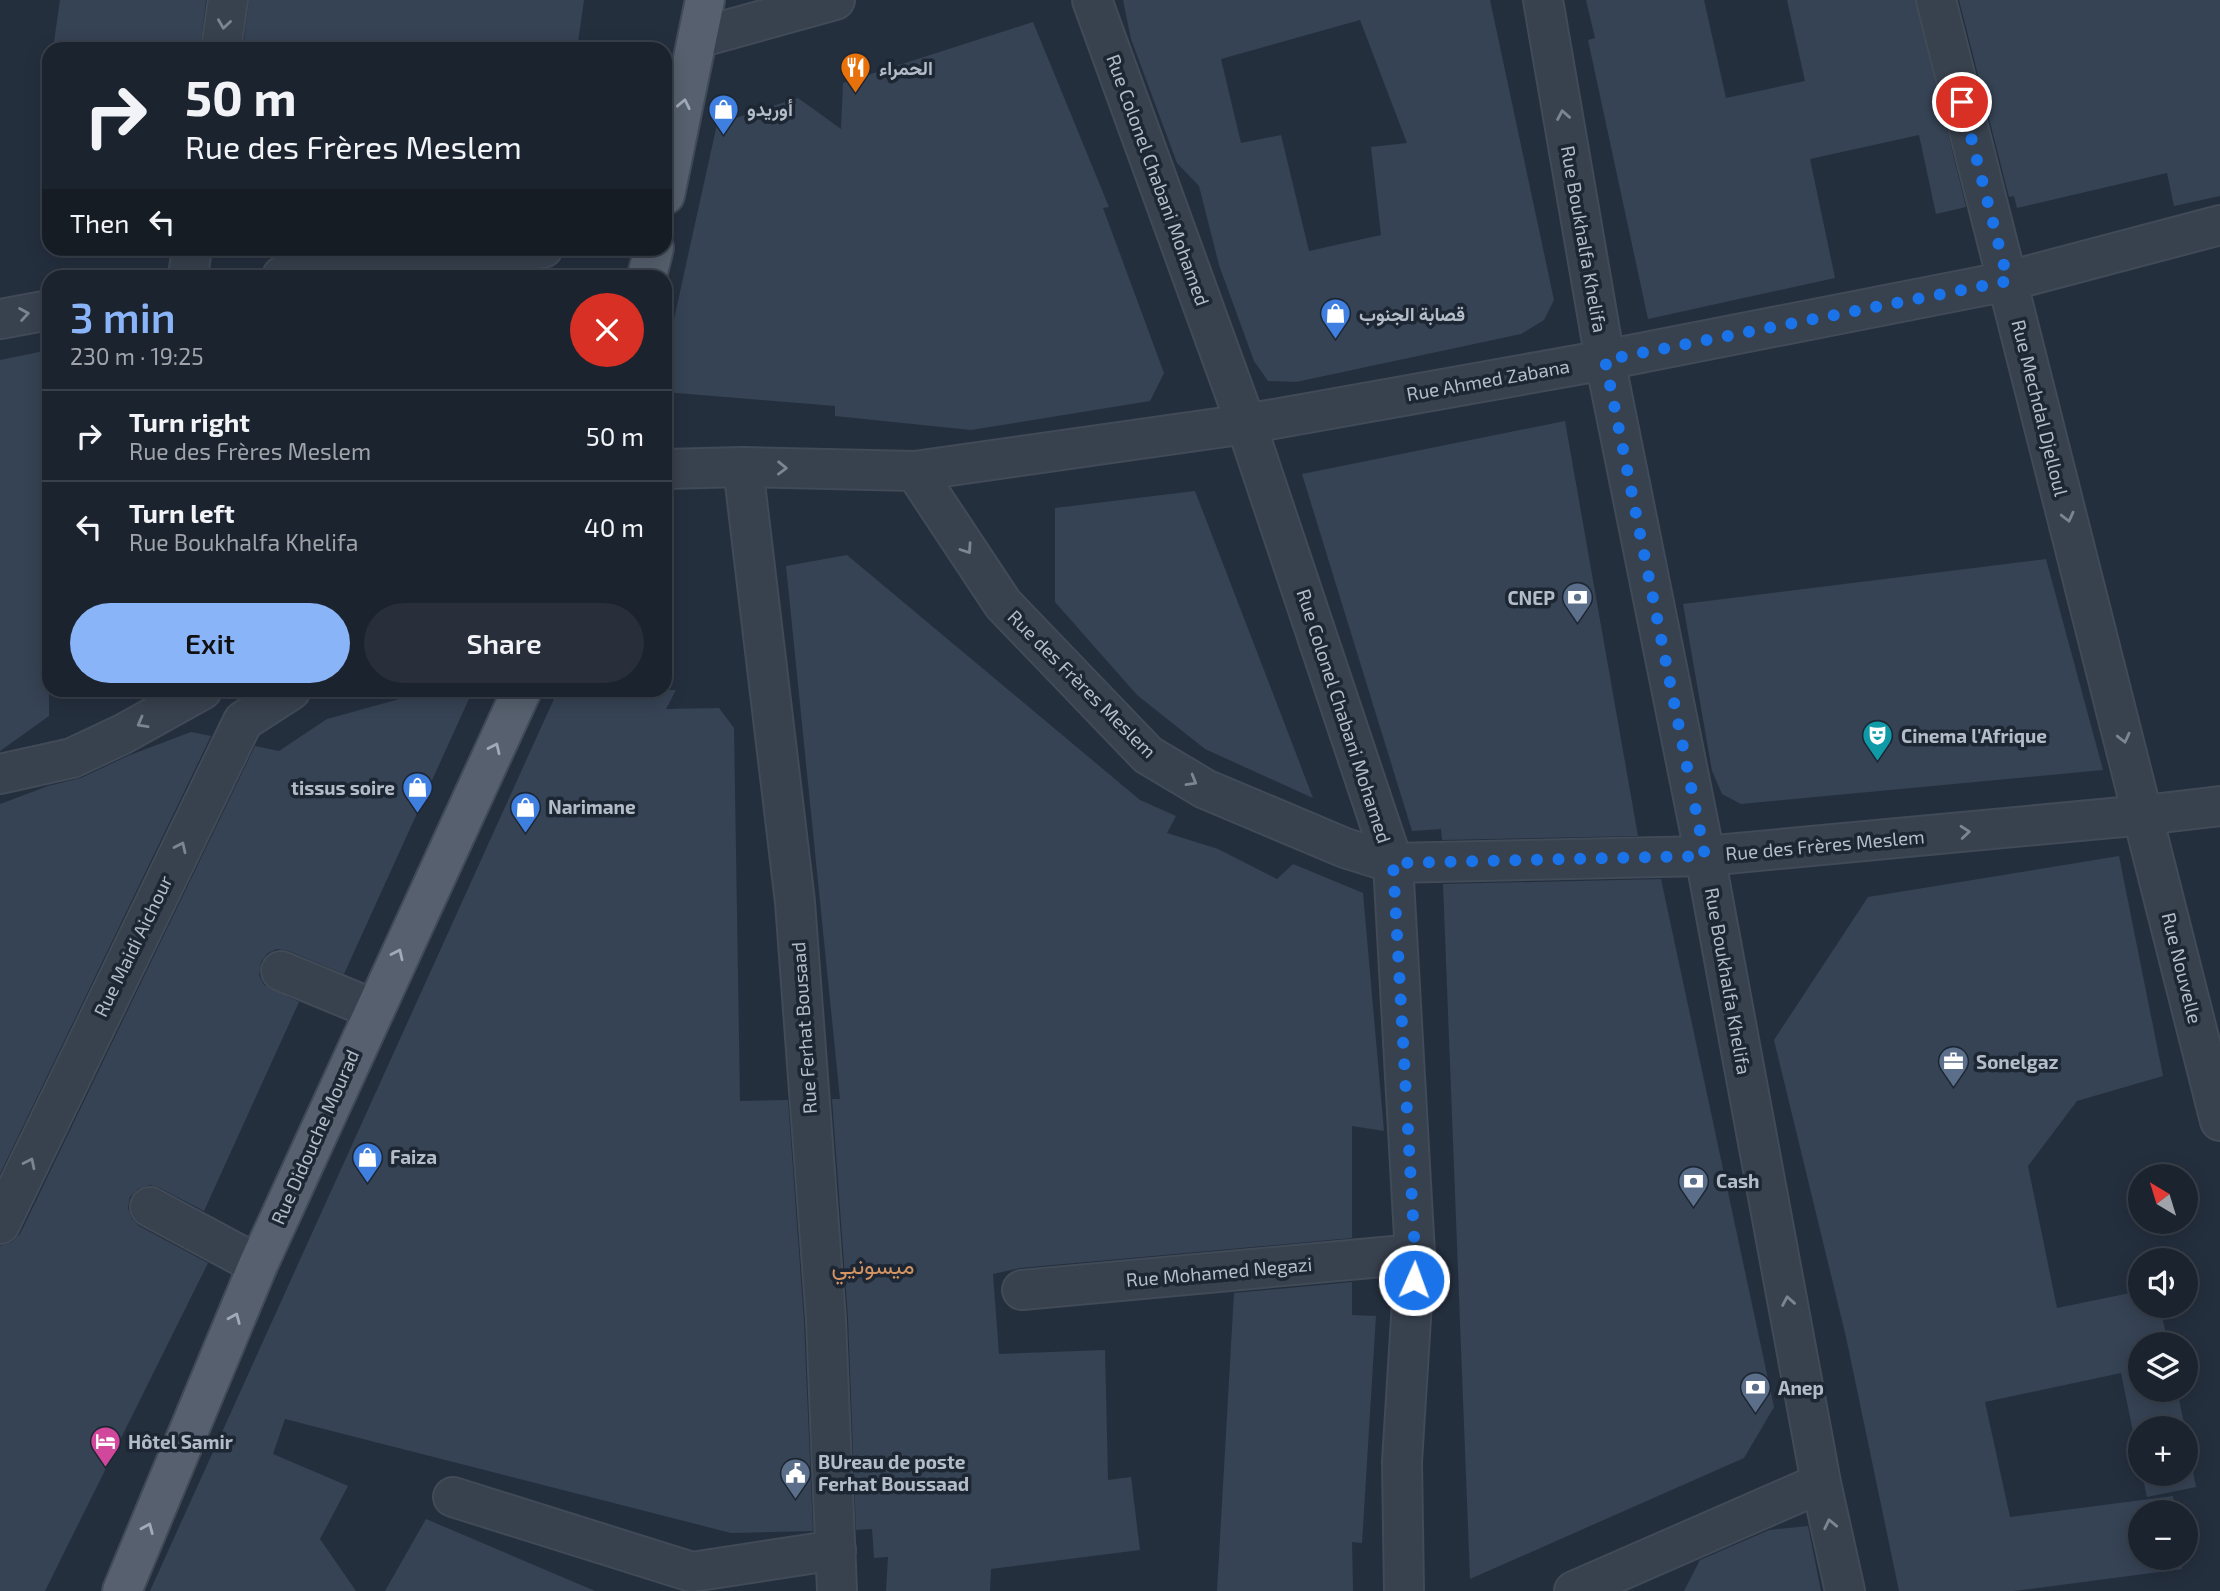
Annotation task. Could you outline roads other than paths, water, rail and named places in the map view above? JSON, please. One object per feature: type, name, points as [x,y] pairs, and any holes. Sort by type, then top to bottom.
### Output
[{"type":"main road","points":[[672,162],[705,0]]},
{"type":"main road","name":"Rue Didouche Mourad","points":[[122,1591],[258,1265],[373,1009],[519,697]]},
{"type":"street","points":[[222,42],[228,0]]},
{"type":"street","points":[[698,38],[835,0]]},
{"type":"street","name":"Rue Colonel Chabani Mohamed","points":[[1092,0],[1246,424],[1393,863],[1415,1254],[1402,1462],[1404,1591]]},
{"type":"street","name":"Rue Boukhalfa Khelifa","points":[[1543,0],[1605,360],[1705,856],[1821,1483],[1845,1591]]},
{"type":"street","name":"Rue Mechdal Djelloul","points":[[1936,0],[2144,815]]},
{"type":"street","name":"Rue Ahmed Zabana","points":[[915,471],[1246,424],[1605,360],[2008,281],[2220,225]]},
{"type":"street","points":[[338,270],[468,256]]},
{"type":"street","points":[[0,319],[42,311]]},
{"type":"street","points":[[672,469],[743,467],[915,471]]},
{"type":"street","name":"Rue Ferhat Bousaad","points":[[743,467],[795,902],[827,1320],[837,1591]]},
{"type":"street","name":"Rue des Frères Meslem","points":[[915,471],[1003,604],[1148,755],[1205,789],[1345,848],[1393,863],[1705,856],[2220,806]]},
{"type":"street","points":[[0,774],[72,758],[123,734],[189,697]]},
{"type":"street","name":"Rue Maidi Aichour","points":[[0,1224],[243,721],[280,697]]},
{"type":"street","name":"Rue Nouvelle","points":[[2144,815],[2220,1121]]},
{"type":"street","points":[[281,971],[373,1009]]},
{"type":"street","points":[[149,1207],[258,1265]]},
{"type":"street","name":"Rue Mohamed Negazi","points":[[1022,1290],[1415,1254]]},
{"type":"street","points":[[1574,1591],[1821,1483]]},
{"type":"street","points":[[453,1497],[692,1572],[836,1550]]},
{"type":"place","name":"الحمراء","points":[[856,95]]},
{"type":"place","name":"أوريدو","points":[[724,136]]},
{"type":"place","name":"قصابة الجنوب","points":[[1336,341]]},
{"type":"place","name":"CNEP","points":[[1578,625]]},
{"type":"place","name":"Cinema l'Afrique","points":[[1878,763]]},
{"type":"place","name":"tissus soire","points":[[418,815]]},
{"type":"place","name":"Narimane","points":[[525,834]]},
{"type":"place","name":"Sonelgaz","points":[[1953,1089]]},
{"type":"place","name":"Faiza","points":[[367,1184]]},
{"type":"place","name":"Cash","points":[[1693,1208]]},
{"type":"place","name":"Anep","points":[[1755,1415]]},
{"type":"place","name":"Hôtel Samir","points":[[105,1469]]},
{"type":"place","name":"BUreau de poste Ferhat Boussaad","points":[[795,1500]]},
{"type":"district","name":"ميسونيي","points":[[873,1266]]}]
